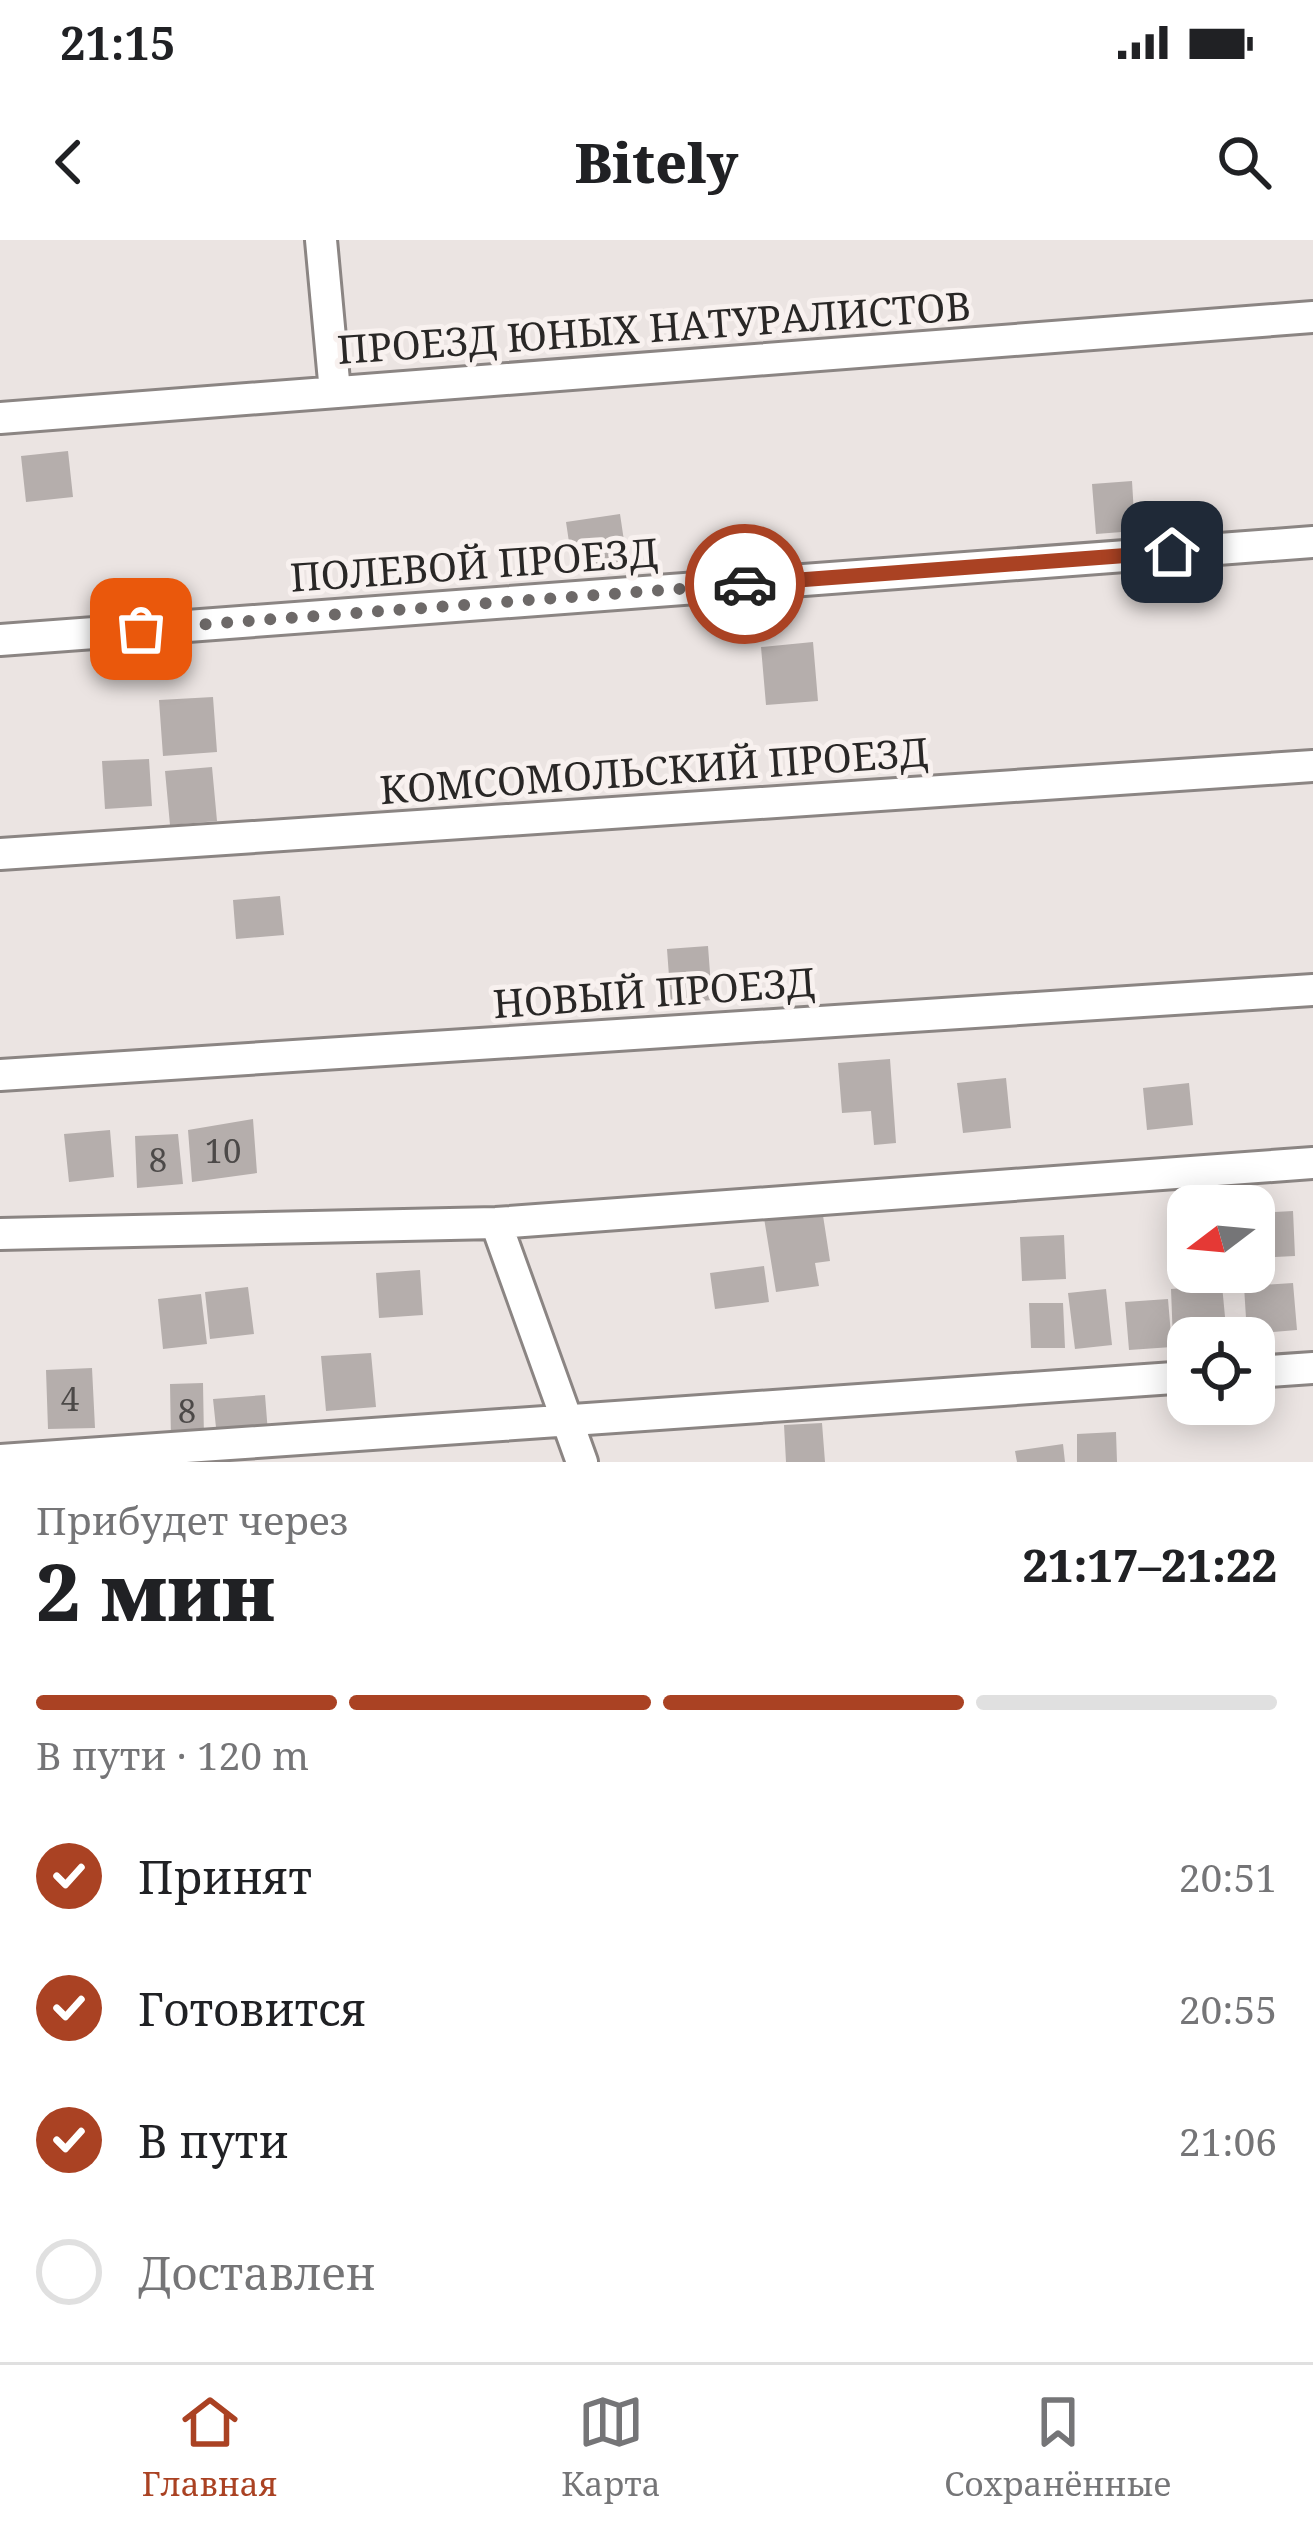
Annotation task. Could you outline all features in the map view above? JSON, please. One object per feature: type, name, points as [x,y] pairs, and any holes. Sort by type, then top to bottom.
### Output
[{"type":"street","points":[[322,240],[335,392]]},
{"type":"street","name":"ПРОЕЗД ЮНЫХ НАТУРАЛИСТОВ","points":[[0,418],[1313,317]]},
{"type":"street","name":"ПОЛЕВОЙ ПРОЕЗД","points":[[0,640],[1313,542]]},
{"type":"street","name":"КОМСОМОЛЬСКИЙ ПРОЕЗД","points":[[0,854],[1313,766]]},
{"type":"street","name":"НОВЫЙ ПРОЕЗД","points":[[0,1075],[1313,990]]},
{"type":"street","points":[[0,1234],[496,1223],[1313,1163]]},
{"type":"street","points":[[496,1223],[582,1462]]},
{"type":"street","points":[[1275,1371],[1313,1368]]},
{"type":"street","points":[[0,1460],[1167,1378]]},
{"type":"building","points":[[68,451],[73,497],[26,502],[21,456]]},
{"type":"building","points":[[1132,481],[1135,531],[1096,534],[1092,484]]},
{"type":"building","points":[[620,514],[627,561],[573,569],[566,522]]},
{"type":"building","points":[[813,642],[818,701],[766,705],[761,647]]},
{"type":"building","points":[[213,697],[217,752],[163,756],[159,700]]},
{"type":"building","points":[[149,759],[152,806],[105,809],[102,761]]},
{"type":"building","points":[[212,767],[217,821],[170,825],[165,771]]},
{"type":"building","points":[[280,896],[284,935],[236,939],[233,900]]},
{"type":"building","points":[[708,946],[712,1000],[671,1004],[667,949]]},
{"type":"building","points":[[890,1059],[896,1143],[874,1145],[871,1111],[842,1113],[838,1063]]},
{"type":"building","points":[[1006,1078],[1011,1128],[963,1133],[957,1083]]},
{"type":"building","points":[[1189,1083],[1193,1125],[1147,1130],[1143,1088]]},
{"type":"building","points":[[253,1119],[257,1173],[192,1182],[188,1130]]},
{"type":"building","points":[[110,1130],[114,1177],[69,1182],[64,1134]]},
{"type":"building","points":[[178,1134],[183,1184],[137,1188],[135,1136]]},
{"type":"building","points":[[822,1209],[830,1261],[815,1263],[819,1286],[776,1292],[764,1218]]},
{"type":"building","points":[[1293,1211],[1295,1256],[1275,1257],[1275,1212]]},
{"type":"building","points":[[1064,1235],[1066,1279],[1022,1281],[1020,1237]]},
{"type":"building","points":[[764,1266],[769,1302],[715,1309],[710,1273]]},
{"type":"building","points":[[420,1270],[423,1315],[379,1318],[376,1273]]},
{"type":"building","points":[[1293,1283],[1297,1330],[1275,1332],[1275,1317],[1246,1317],[1244,1293],[1275,1293],[1275,1284]]},
{"type":"building","points":[[248,1287],[254,1334],[210,1339],[205,1292]]},
{"type":"building","points":[[1106,1289],[1112,1345],[1075,1349],[1068,1293]]},
{"type":"building","points":[[1171,1293],[1223,1293],[1225,1317],[1172,1317]]},
{"type":"building","points":[[201,1294],[207,1344],[163,1349],[158,1299]]},
{"type":"building","points":[[1168,1299],[1167,1347],[1129,1350],[1125,1302]]},
{"type":"building","points":[[1029,1303],[1063,1303],[1065,1348],[1031,1348]]},
{"type":"building","points":[[371,1353],[376,1407],[326,1411],[321,1356]]},
{"type":"building","points":[[92,1368],[95,1428],[48,1429],[46,1370]]},
{"type":"building","points":[[203,1383],[204,1439],[171,1440],[170,1384]]},
{"type":"building","points":[[265,1395],[268,1433],[217,1437],[213,1399]]},
{"type":"building","points":[[822,1423],[825,1462],[786,1462],[784,1425]]},
{"type":"building","points":[[1116,1432],[1117,1462],[1077,1462],[1077,1434]]},
{"type":"building","points":[[1063,1444],[1065,1462],[1017,1462],[1015,1451]]},
{"type":"way so far","points":[[141,629],[745,584]]},
{"type":"route","points":[[745,584],[1172,552]]}]
